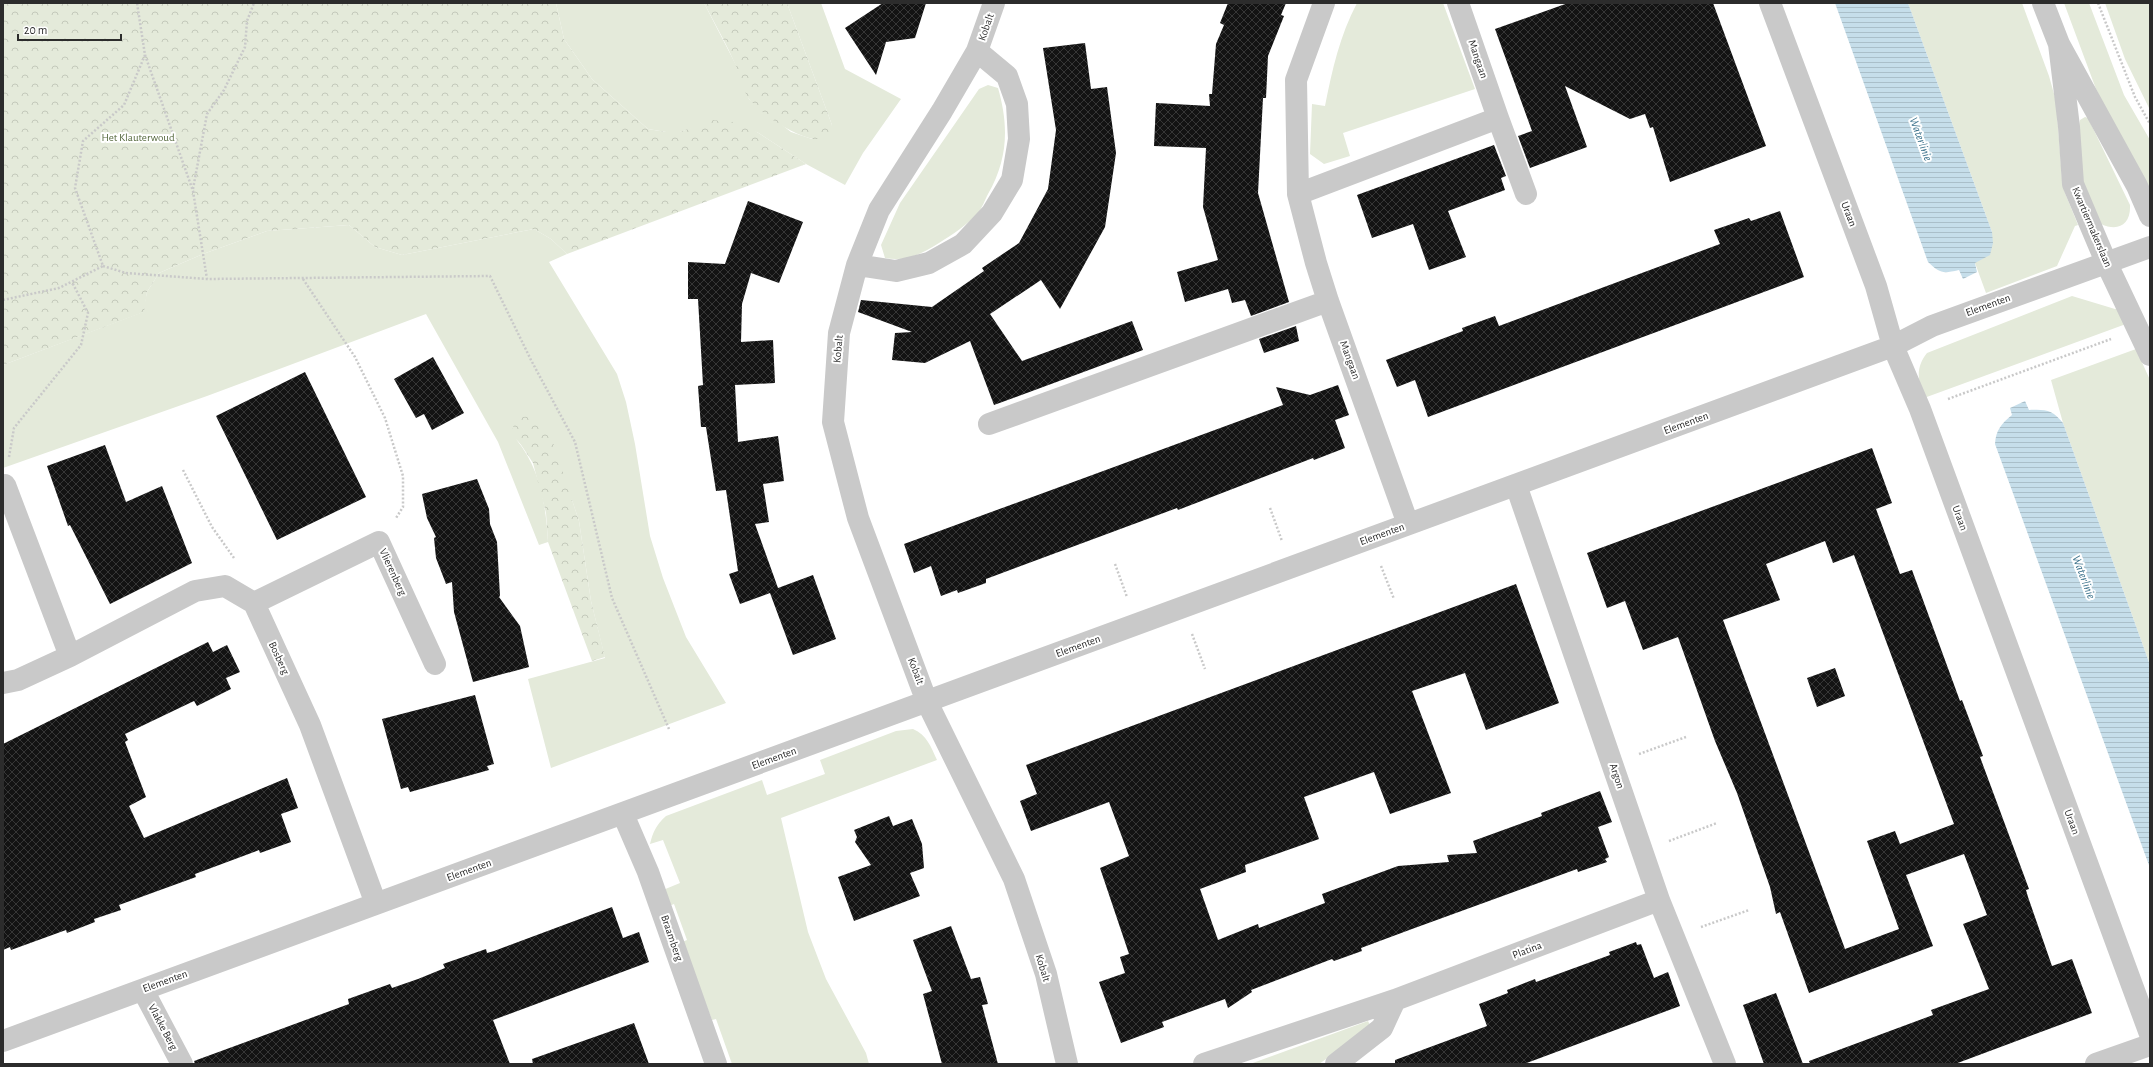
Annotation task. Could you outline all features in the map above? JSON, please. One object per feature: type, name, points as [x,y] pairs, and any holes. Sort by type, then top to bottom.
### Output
[{"type":"street","name":"Kobalt","points":[[994,3],[977,51],[942,111],[879,210],[857,265],[839,333],[833,422],[858,518],[927,702],[1014,879],[1046,974],[1067,1064]]},
{"type":"street","name":"Mangaan","points":[[1324,3],[1296,80],[1298,194],[1328,301],[1408,524]]},
{"type":"street","name":"Mangaan","points":[[1458,3],[1526,194]]},
{"type":"street","name":"Uraan","points":[[1770,3],[1876,286],[1893,346],[1920,409],[2150,1034]]},
{"type":"street","name":"Kwartiermakerslaan","points":[[2043,3],[2059,44],[2136,186],[2150,216]]},
{"type":"street","name":"Kwartiermakerslaan","points":[[2059,44],[2069,127],[2073,184],[2106,262],[2150,355]]},
{"type":"street","name":"Kobalt","points":[[857,265],[896,271],[929,263],[963,244],[992,213],[1012,180],[1019,139],[1018,104],[1007,76],[977,51]]},
{"type":"street","points":[[1298,194],[1498,118]]},
{"type":"street","name":"Elementen","points":[[3,1041],[1893,346],[1932,326],[2150,247]]},
{"type":"street","points":[[989,424],[1328,301]]},
{"type":"street","points":[[5,485],[70,656]]},
{"type":"street","name":"Argon","points":[[1516,485],[1659,900],[1725,1064]]},
{"type":"street","name":"Vlierenberg","points":[[254,603],[379,542],[435,664]]},
{"type":"street","points":[[3,683],[18,680],[70,656],[195,591],[225,586],[254,603]]},
{"type":"street","name":"Bosberg","points":[[254,603],[310,725],[376,904]]},
{"type":"street","name":"Braamberg","points":[[622,814],[648,872],[716,1064]]},
{"type":"street","name":"Platina","points":[[1204,1064],[1395,1000],[1659,900]]},
{"type":"street","name":"Vlakke Berg","points":[[143,990],[182,1064]]},
{"type":"street","points":[[1336,1064],[1382,1028],[1395,1000]]},
{"type":"street","points":[[2096,1064],[2150,1045]]},
{"type":"path","points":[[137,3],[145,55],[193,191],[207,279]]},
{"type":"path","points":[[193,191],[207,114],[224,90],[245,47],[247,21],[254,3]]},
{"type":"path","points":[[2098,3],[2134,97],[2150,124]]},
{"type":"path","points":[[103,266],[75,188],[83,141],[124,105],[145,55]]},
{"type":"path","points":[[3,300],[58,288],[103,266],[126,273],[207,279],[490,276],[531,360],[575,442],[612,598],[669,729]]},
{"type":"path","points":[[303,279],[355,357],[384,418],[403,476],[403,507],[379,542]]},
{"type":"path","points":[[5,485],[14,428],[81,346],[88,313],[72,282]]},
{"type":"path","points":[[1920,409],[2111,339],[2136,326]]},
{"type":"path","points":[[183,470],[212,527],[247,576],[254,603]]},
{"type":"path","points":[[1370,538],[1394,599]]},
{"type":"path","points":[[1115,564],[1136,624]]},
{"type":"path","points":[[1182,608],[1205,669]]},
{"type":"path","points":[[1612,763],[1686,737]]},
{"type":"path","points":[[1642,850],[1718,823]]},
{"type":"path","points":[[1674,937],[1749,910]]},
{"type":"green space","name":"Het Klauterwoud","points":[[3,3],[556,3],[564,39],[592,79],[648,129],[666,132],[680,132],[712,120],[733,122],[757,132],[806,164],[567,254],[551,239],[534,229],[402,255],[375,247],[349,225],[267,231],[203,254],[159,273],[147,292],[144,312],[3,365]]},
{"type":"green space","points":[[556,3],[704,3],[736,65],[749,99],[791,132],[812,139],[832,125],[787,3],[821,3],[845,69],[901,99],[863,153],[845,185],[806,164],[757,132],[696,127],[680,132],[666,132],[648,129],[592,79],[564,39]]},
{"type":"green space","points":[[704,3],[787,3],[832,125],[829,132],[824,137],[813,139],[793,132],[770,118],[750,100],[721,34]]},
{"type":"green space","points":[[1357,3],[1443,3],[1475,89],[1343,133],[1350,156],[1324,164],[1310,154],[1312,104],[1325,106],[1341,40]]},
{"type":"green space","points":[[1908,3],[2022,3],[2049,76],[2056,101],[2062,179],[2065,193],[2078,225],[2075,226],[2057,266],[1986,293],[1975,263],[1992,232]]},
{"type":"green space","points":[[2064,3],[2089,3],[2124,95],[2150,140],[2150,200],[2096,89]]},
{"type":"green space","points":[[2105,3],[2150,3],[2150,110],[2125,59]]},
{"type":"green space","points":[[988,85],[998,88],[1004,116],[1005,142],[1000,168],[981,209],[960,229],[926,251],[907,258],[885,258],[881,245],[900,203],[979,89]]},
{"type":"green space","points":[[2085,117],[2088,118],[2130,205],[2130,212],[2126,222],[2118,227],[2101,224],[2082,186],[2079,126],[2080,120]]},
{"type":"green space","points":[[349,225],[375,247],[402,255],[534,229],[551,239],[567,254],[549,262],[617,374],[626,402],[635,444],[650,536],[663,578],[686,637],[726,703],[551,768],[528,679],[605,658],[591,601],[579,521],[572,500],[516,439],[531,462],[540,488],[546,514],[548,542],[539,545],[498,442],[426,314],[207,396],[3,468],[3,365],[143,312],[147,292],[159,273],[203,254],[267,231]]},
{"type":"green space","points":[[2072,296],[2115,309],[2119,308],[2126,324],[1924,398],[1920,386],[1919,369],[1927,353]]},
{"type":"green space","points":[[2136,349],[2150,380],[2150,665],[2063,423],[2051,380]]},
{"type":"green space","points":[[530,416],[540,420],[554,445],[579,521],[591,601],[605,657],[592,661],[548,542],[546,513],[533,463],[512,431],[515,421],[521,417]]},
{"type":"green space","points":[[913,729],[925,738],[937,760],[781,818],[808,932],[826,979],[866,1053],[869,1064],[732,1064],[716,1019],[712,1020],[682,942],[687,940],[674,904],[669,906],[663,890],[680,883],[663,840],[650,844],[655,829],[666,816],[762,780],[767,795],[825,774],[820,760],[896,731]]},
{"type":"green space","points":[[1368,1021],[1371,1027],[1319,1064],[1250,1064]]},
{"type":"water","name":"Waterlinie","points":[[1835,3],[1908,3],[1992,232],[1993,243],[1990,255],[1975,263],[1977,272],[1963,279],[1959,270],[1942,272],[1928,262]]},
{"type":"water","name":"Waterlinie","points":[[2025,401],[2029,410],[2048,411],[2056,415],[2063,423],[2150,665],[2150,868],[1995,444],[2000,428],[2012,415],[2010,408]]},
{"type":"building","points":[[883,3],[926,3],[915,38],[886,42],[876,75],[845,28]]},
{"type":"building","points":[[1228,3],[1286,3],[1281,15],[1284,16],[1268,56],[1266,98],[1263,98],[1258,193],[1289,302],[1251,316],[1245,300],[1232,303],[1228,289],[1185,302],[1177,272],[1218,260],[1203,207],[1206,148],[1154,146],[1156,103],[1210,106],[1209,94],[1212,94],[1216,44],[1224,25],[1220,23]]},
{"type":"building","points":[[1568,3],[1713,3],[1766,146],[1670,182],[1653,127],[1650,128],[1645,114],[1630,119],[1565,86],[1587,147],[1530,168],[1518,136],[1532,131],[1495,29]]},
{"type":"building","points":[[1085,43],[1091,89],[1107,87],[1116,153],[1105,227],[1060,309],[1041,280],[990,314],[1022,361],[1132,321],[1143,350],[994,405],[970,341],[925,363],[892,360],[895,333],[912,332],[858,312],[861,300],[932,307],[984,271],[982,268],[1019,243],[1048,189],[1056,130],[1043,48]]},
{"type":"building","points":[[1494,145],[1506,176],[1501,178],[1505,190],[1448,211],[1466,257],[1429,270],[1413,224],[1372,238],[1357,195]]},
{"type":"building","points":[[748,201],[803,222],[779,283],[751,273],[742,304],[741,342],[773,340],[775,383],[735,385],[738,442],[778,436],[784,481],[763,484],[769,522],[755,524],[778,588],[813,575],[836,639],[793,655],[770,593],[740,604],[729,574],[738,571],[726,490],[716,491],[706,427],[701,427],[698,386],[703,385],[698,299],[688,299],[688,262],[725,264]]},
{"type":"building","points":[[1780,211],[1804,277],[1428,417],[1415,380],[1397,387],[1386,360],[1463,331],[1462,328],[1495,316],[1499,326],[1720,244],[1714,230],[1749,218],[1751,221]]},
{"type":"building","points":[[1296,326],[1299,341],[1264,353],[1259,339]]},
{"type":"building","points":[[433,357],[464,413],[432,430],[424,414],[416,418],[394,379]]},
{"type":"building","points":[[305,372],[366,497],[277,540],[216,416]]},
{"type":"building","points":[[1338,385],[1349,415],[1335,420],[1345,448],[1314,460],[1313,458],[1178,510],[1177,508],[986,579],[986,583],[958,593],[957,590],[941,596],[931,566],[914,573],[904,544],[1283,405],[1276,387],[1310,395]]},
{"type":"building","points":[[105,445],[126,502],[162,486],[192,563],[110,604],[70,525],[68,526],[47,466]]},
{"type":"building","points":[[1872,448],[1892,503],[1876,509],[1900,574],[1912,570],[1960,701],[1962,700],[1983,756],[1980,757],[2029,889],[2026,890],[2028,897],[2052,966],[2072,959],[2092,1013],[1955,1064],[1810,1064],[1809,1061],[1933,1015],[1931,1010],[1989,989],[1963,924],[1987,915],[1964,854],[1906,875],[1933,946],[1809,993],[1780,912],[1776,914],[1770,887],[1737,793],[1715,741],[1678,637],[1643,650],[1625,601],[1607,608],[1587,553]],"holes":[[[1825,541],[1833,563],[1854,555],[1954,824],[1900,844],[1895,831],[1867,841],[1899,929],[1845,949],[1723,620],[1780,600],[1766,564]]]},
{"type":"building","points":[[477,479],[489,509],[490,524],[497,542],[499,597],[520,626],[529,667],[473,682],[454,612],[452,582],[446,584],[436,558],[434,538],[436,537],[427,518],[422,494]]},
{"type":"building","points":[[1516,584],[1559,703],[1486,730],[1465,673],[1412,691],[1451,793],[1390,814],[1374,772],[1304,797],[1319,839],[1245,865],[1246,872],[1200,889],[1218,940],[1258,924],[1259,928],[1325,903],[1322,894],[1398,866],[1449,862],[1447,855],[1477,853],[1473,841],[1542,816],[1541,813],[1600,791],[1612,822],[1598,827],[1609,857],[1605,859],[1607,862],[1578,872],[1577,869],[1361,948],[1362,951],[1334,961],[1332,959],[1251,990],[1252,992],[1228,1008],[1225,999],[1162,1022],[1164,1027],[1121,1043],[1099,982],[1125,973],[1120,957],[1129,954],[1100,868],[1129,856],[1109,802],[1031,831],[1020,801],[1037,794],[1026,765]]},
{"type":"building","points":[[208,642],[213,652],[227,645],[240,672],[226,678],[231,689],[197,706],[194,701],[125,734],[128,740],[125,742],[146,797],[129,806],[144,838],[287,778],[298,808],[281,814],[291,842],[260,853],[259,850],[195,874],[196,877],[119,905],[121,910],[94,919],[95,922],[67,933],[66,930],[11,950],[10,947],[3,950],[3,744]]},
{"type":"building","points":[[1835,668],[1845,696],[1817,707],[1807,678]]},
{"type":"building","points":[[475,695],[494,764],[487,766],[489,770],[410,792],[408,787],[401,789],[382,719]]},
{"type":"building","points":[[889,816],[893,826],[912,819],[922,844],[924,868],[910,873],[920,896],[854,921],[838,877],[871,865],[855,842],[857,837],[854,830]]},
{"type":"building","points":[[612,907],[623,938],[639,932],[649,962],[493,1020],[510,1064],[195,1064],[194,1061],[349,1004],[348,999],[390,984],[392,988],[418,979],[445,968],[443,964],[486,949],[487,953],[494,951]]},
{"type":"building","points":[[951,926],[971,979],[980,977],[988,1004],[982,1005],[998,1064],[942,1064],[923,994],[932,991],[913,940]]},
{"type":"building","points":[[1636,942],[1637,945],[1641,944],[1654,978],[1668,972],[1680,1006],[1524,1064],[1395,1064],[1395,1060],[1487,1026],[1479,1004],[1508,993],[1507,990],[1535,979],[1536,982],[1610,955],[1609,952]]},
{"type":"building","points":[[1776,993],[1803,1064],[1764,1064],[1743,1005]]},
{"type":"building","points":[[634,1023],[649,1064],[533,1064],[532,1059]]}]
